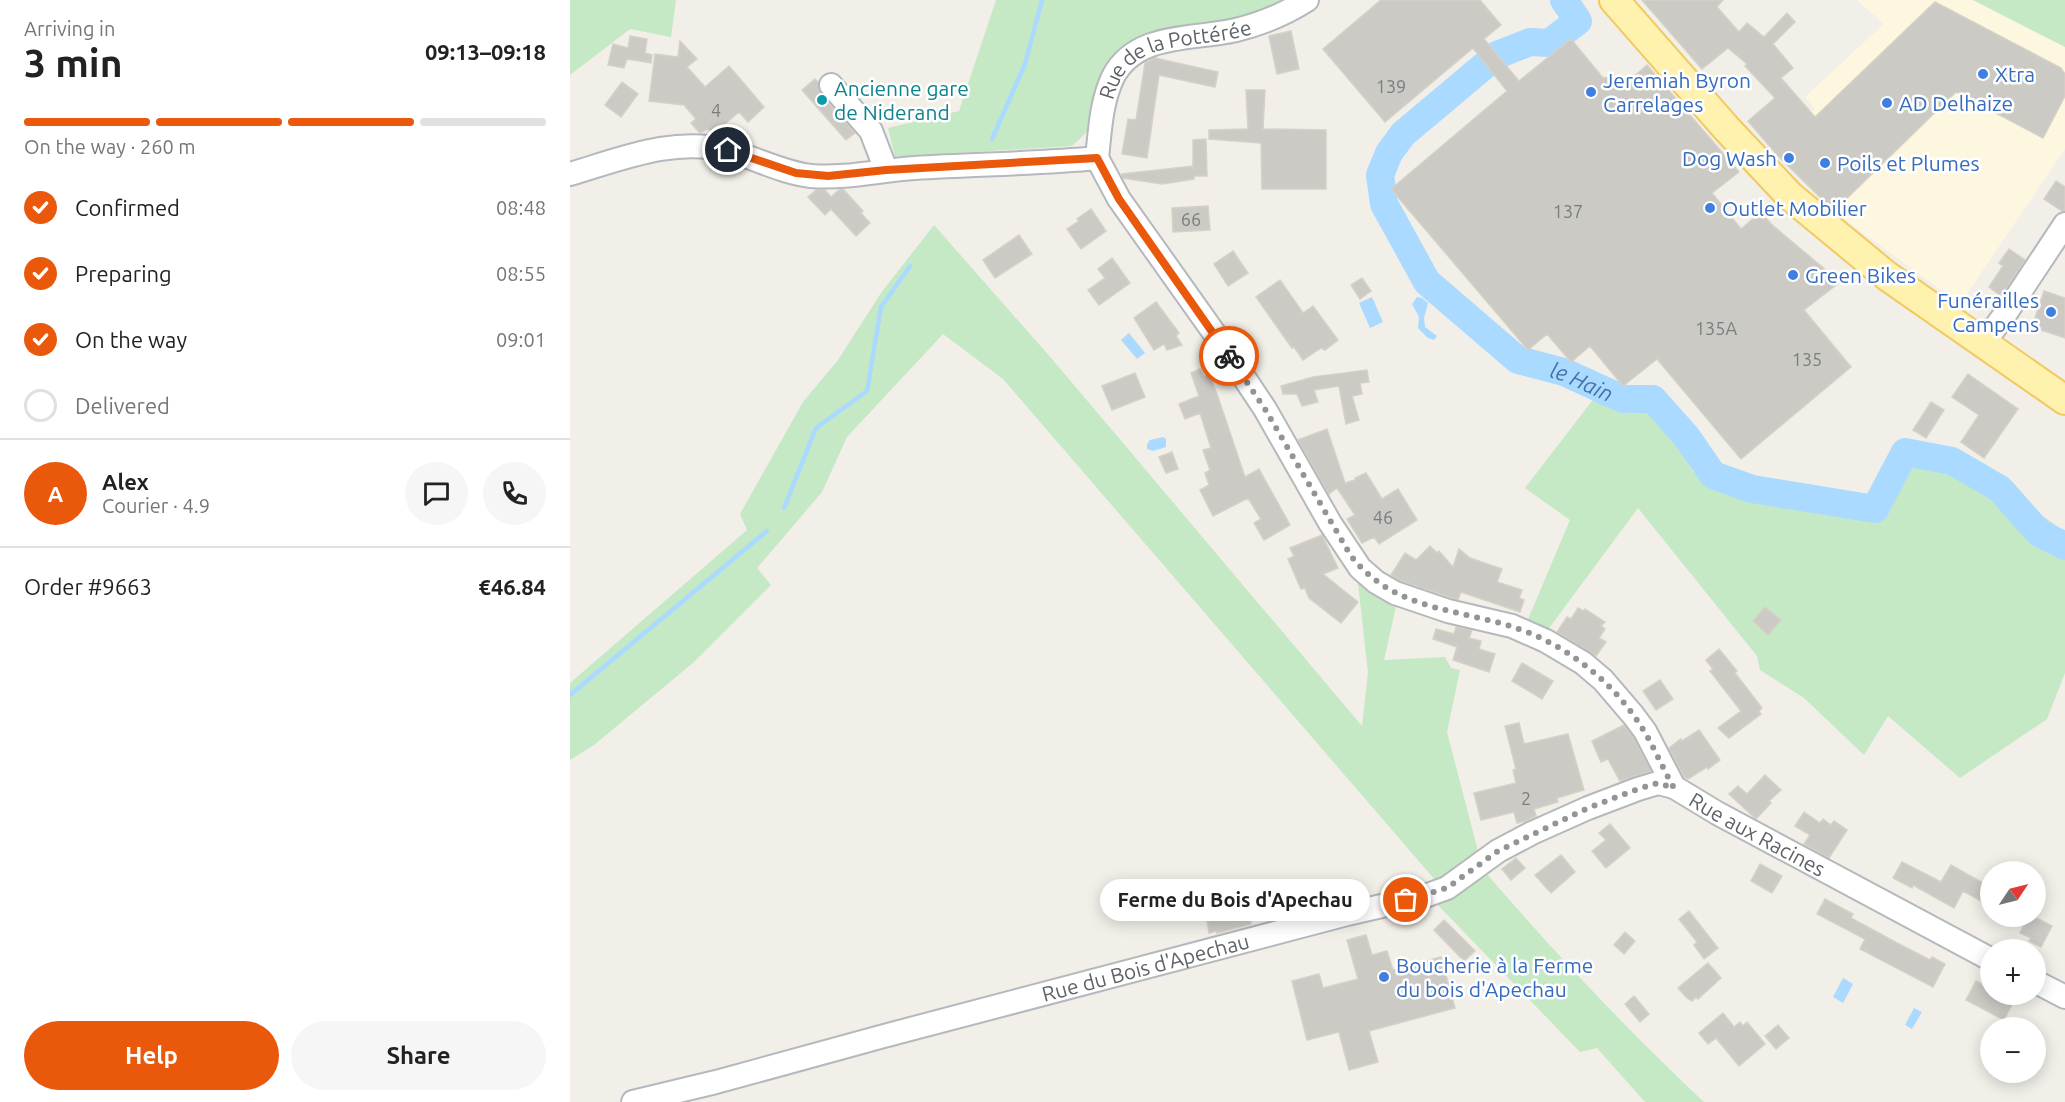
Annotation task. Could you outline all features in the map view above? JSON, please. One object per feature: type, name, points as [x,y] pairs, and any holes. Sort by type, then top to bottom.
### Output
[{"type":"main road","points":[[1614,0],[1727,129],[1790,196],[1881,272],[2065,400]]},
{"type":"street","name":"Rue de la Pottérée","points":[[1097,158],[1102,117],[1110,85],[1119,68],[1134,54],[1152,44],[1234,30],[1269,20],[1307,0]]},
{"type":"street","points":[[831,85],[871,131],[886,170]]},
{"type":"street","points":[[570,174],[651,149],[683,146],[728,150],[765,164],[809,176],[842,176],[886,170],[1097,158]]},
{"type":"street","name":"Rue aux Racines","points":[[1097,158],[1119,199],[1265,409],[1330,523],[1360,568],[1376,582],[1395,593],[1448,611],[1512,626],[1546,641],[1583,663],[1603,680],[1634,715],[1645,731],[1674,788],[1980,954]]},
{"type":"street","points":[[1983,344],[2065,224]]},
{"type":"street","name":"Rue du Bois d'Apechau","points":[[633,1102],[1347,914],[1425,896],[1447,888],[1498,851],[1588,808],[1658,783],[1674,788]]},
{"type":"street","points":[[2046,987],[2065,997]]},
{"type":"shaded area","points":[[1857,0],[1973,0],[2065,47],[2065,149],[1960,304],[1833,211],[1777,155],[1792,129],[1815,109],[1805,97],[1884,24]]},
{"type":"green space","points":[[570,0],[676,0],[671,37],[630,29],[570,75]]},
{"type":"green space","points":[[996,0],[1288,0],[1257,16],[1207,23],[1138,38],[1103,76],[1091,128],[1072,146],[895,157],[888,128],[959,111]]},
{"type":"green space","points":[[1973,0],[2065,0],[2065,47]]},
{"type":"green space","points":[[934,225],[1052,359],[1362,726],[1368,673],[1357,574],[1397,602],[1384,660],[1445,657],[1451,668],[1460,670],[1447,732],[1479,855],[1474,859],[1586,984],[1704,1102],[1645,1102],[1597,1048],[1580,1052],[1434,901],[1436,881],[1003,379],[943,334],[847,437],[822,492],[757,568],[771,585],[694,662],[594,745],[570,760],[570,683],[747,530],[740,514],[803,402],[838,360],[881,293]]},
{"type":"green space","points":[[1595,397],[1617,407],[1651,411],[1675,439],[1693,472],[1727,491],[1883,514],[1897,487],[1902,440],[1970,463],[2065,532],[2065,673],[2047,719],[1960,778],[1888,716],[1864,755],[1804,698],[1760,670],[1757,656],[1638,508],[1544,635],[1526,624],[1570,520],[1525,488]]},
{"type":"water","points":[[1372,297],[1383,322],[1370,328],[1359,303]]},
{"type":"water","points":[[1417,297],[1428,303],[1424,318],[1425,327],[1437,336],[1434,340],[1428,338],[1418,328],[1419,317],[1412,304]]},
{"type":"water","points":[[1129,333],[1145,353],[1137,359],[1121,340]]},
{"type":"water","points":[[1163,437],[1166,439],[1166,447],[1153,451],[1147,449],[1150,440]]},
{"type":"water","points":[[1843,978],[1853,984],[1843,1003],[1833,997]]},
{"type":"water","points":[[1914,1008],[1922,1012],[1912,1029],[1905,1025]]},
{"type":"building","points":[[1381,0],[1480,0],[1501,25],[1484,39],[1519,81],[1571,39],[1603,78],[1614,77],[1622,87],[1647,65],[1739,172],[1712,193],[1741,229],[1761,212],[1771,224],[1840,282],[1804,310],[1851,367],[1741,459],[1657,359],[1623,386],[1590,346],[1571,362],[1547,334],[1528,350],[1391,189],[1507,91],[1473,48],[1385,122],[1323,49]]},
{"type":"building","points":[[1642,0],[1723,0],[1717,7],[1739,32],[1747,23],[1764,37],[1787,13],[1795,22],[1773,44],[1793,68],[1781,78],[1815,117],[1935,2],[2061,68],[2065,74],[2065,96],[2043,138],[1956,92],[1834,211],[1777,155],[1748,121],[1775,98],[1745,66],[1747,64],[1728,48],[1702,69]]},
{"type":"building","points":[[1291,31],[1299,69],[1277,74],[1269,36]]},
{"type":"building","points":[[630,36],[647,39],[645,53],[652,55],[651,63],[627,59],[624,68],[608,65],[613,44],[628,48]]},
{"type":"building","points":[[680,41],[697,59],[687,67],[705,87],[729,66],[764,107],[748,122],[739,112],[713,134],[708,128],[700,133],[691,123],[696,119],[684,105],[649,101],[655,54],[678,57]]},
{"type":"building","points":[[1155,58],[1218,72],[1215,87],[1159,75],[1147,158],[1122,154],[1128,119],[1136,120],[1145,63]]},
{"type":"building","name":"Ancienne gare de Niderand","points":[[815,79],[821,94],[855,133],[846,140],[802,90]]},
{"type":"building","points":[[622,82],[638,94],[621,117],[605,105]]},
{"type":"building","points":[[1246,90],[1265,90],[1263,129],[1326,130],[1326,189],[1262,189],[1261,143],[1209,139],[1209,130],[1248,129]]},
{"type":"building","points":[[1206,139],[1207,176],[1194,176],[1194,179],[1162,184],[1122,176],[1122,174],[1193,166],[1193,140]]},
{"type":"building","points":[[2056,181],[2065,187],[2065,211],[2044,199]]},
{"type":"building","points":[[843,189],[863,211],[861,213],[870,223],[856,236],[831,209],[825,215],[808,197],[816,190],[825,190],[831,197]]},
{"type":"building","points":[[1208,206],[1210,230],[1173,232],[1172,208]]},
{"type":"building","points":[[1091,209],[1106,231],[1081,249],[1067,229]]},
{"type":"building","points":[[1019,235],[1032,254],[995,278],[983,260]]},
{"type":"building","points":[[2009,249],[2025,260],[2001,296],[1989,287],[2003,266],[1999,263]]},
{"type":"building","points":[[1233,251],[1248,273],[1228,286],[1214,264]]},
{"type":"building","points":[[1112,258],[1130,283],[1099,305],[1088,290],[1105,278],[1098,269]]},
{"type":"building","points":[[1362,278],[1371,291],[1360,299],[1351,285]]},
{"type":"building","points":[[1280,280],[1303,313],[1313,306],[1338,340],[1325,350],[1321,348],[1303,360],[1256,297]]},
{"type":"building","name":"Funérailles Campens","points":[[2044,291],[2065,298],[2065,338],[2032,327]]},
{"type":"building","points":[[1156,302],[1179,333],[1176,336],[1182,345],[1167,350],[1164,344],[1154,350],[1134,318]]},
{"type":"building","points":[[1200,369],[1204,377],[1209,375],[1217,394],[1245,477],[1259,469],[1290,525],[1264,540],[1254,523],[1261,519],[1248,498],[1213,516],[1200,490],[1209,485],[1205,473],[1210,470],[1203,450],[1211,448],[1200,413],[1185,419],[1179,404],[1199,396],[1191,373]]},
{"type":"building","points":[[1367,370],[1369,382],[1360,383],[1362,394],[1352,396],[1359,420],[1346,424],[1339,386],[1314,390],[1318,402],[1302,406],[1297,394],[1283,394],[1281,386],[1313,377]]},
{"type":"building","points":[[1135,373],[1145,397],[1112,410],[1102,386]]},
{"type":"building","points":[[1968,374],[2018,409],[1984,458],[1961,442],[1979,415],[1952,397]]},
{"type":"building","points":[[1931,402],[1944,410],[1926,438],[1913,430]]},
{"type":"building","points":[[1327,429],[1345,483],[1366,473],[1382,499],[1398,489],[1417,520],[1379,544],[1374,537],[1362,543],[1347,519],[1355,515],[1337,488],[1329,494],[1298,440]]},
{"type":"building","points":[[1172,452],[1178,469],[1166,473],[1159,457]]},
{"type":"building","points":[[1322,535],[1338,568],[1323,574],[1358,602],[1341,623],[1309,598],[1305,588],[1301,589],[1288,559],[1294,556],[1290,548]]},
{"type":"building","points":[[1430,546],[1437,553],[1439,551],[1453,567],[1459,549],[1470,558],[1502,569],[1497,582],[1522,590],[1519,598],[1524,600],[1520,612],[1461,592],[1458,600],[1401,581],[1391,575],[1405,553],[1416,560]]},
{"type":"building","points":[[1765,607],[1781,620],[1768,635],[1753,621]]},
{"type":"building","points":[[1578,608],[1584,611],[1585,609],[1605,622],[1601,626],[1605,629],[1599,638],[1606,642],[1596,656],[1557,632],[1567,617],[1571,619]]},
{"type":"building","points":[[1456,627],[1472,630],[1469,638],[1481,641],[1479,649],[1495,654],[1489,672],[1453,660],[1457,647],[1433,639],[1436,629],[1454,634]]},
{"type":"building","points":[[1719,649],[1762,708],[1759,711],[1761,714],[1729,738],[1718,728],[1741,711],[1710,671],[1713,669],[1706,660]]},
{"type":"building","points":[[1522,663],[1553,681],[1542,699],[1512,681]]},
{"type":"building","points":[[1660,680],[1673,699],[1656,710],[1643,691]]},
{"type":"building","points":[[1519,723],[1524,744],[1568,734],[1584,790],[1557,798],[1558,802],[1534,809],[1536,816],[1526,821],[1517,823],[1514,812],[1481,820],[1474,793],[1516,783],[1513,770],[1516,769],[1505,726]]},
{"type":"building","points":[[1624,725],[1634,738],[1651,771],[1620,781],[1608,759],[1601,762],[1592,741]]},
{"type":"building","points":[[1699,730],[1720,760],[1688,779],[1684,777],[1669,748]]},
{"type":"building","points":[[1765,775],[1781,790],[1769,801],[1771,803],[1756,819],[1729,794],[1738,786],[1747,794]]},
{"type":"building","points":[[1804,812],[1820,823],[1823,819],[1831,825],[1834,821],[1847,830],[1829,858],[1804,844],[1810,835],[1795,826]]},
{"type":"building","points":[[1610,824],[1630,848],[1606,868],[1592,851],[1606,840],[1599,833]]},
{"type":"building","points":[[1561,855],[1575,872],[1551,893],[1535,875]]},
{"type":"building","points":[[1516,858],[1525,868],[1511,880],[1502,869]]},
{"type":"building","points":[[1902,862],[1941,882],[1951,865],[1980,881],[1980,900],[1963,891],[1954,908],[1913,885],[1912,888],[1893,878]]},
{"type":"building","points":[[1760,864],[1782,876],[1772,893],[1751,881]]},
{"type":"building","points":[[1825,899],[1853,914],[1851,918],[1899,944],[1930,960],[1932,957],[1945,964],[1933,987],[1860,949],[1865,939],[1817,914]]},
{"type":"building","points":[[1229,900],[1230,908],[1234,907],[1236,915],[1249,912],[1251,924],[1209,933],[1207,921],[1214,920],[1212,912],[1217,911],[1215,902]]},
{"type":"building","points":[[1689,911],[1718,948],[1704,959],[1694,945],[1697,942],[1679,919]]},
{"type":"building","points":[[1444,920],[1475,951],[1464,961],[1434,930]]},
{"type":"building","points":[[2046,923],[2052,926],[2045,939],[2030,939],[2020,933],[2023,927],[2046,927]]},
{"type":"building","points":[[1625,932],[1635,941],[1624,954],[1614,945]]},
{"type":"building","points":[[1366,935],[1372,955],[1387,951],[1393,970],[1441,957],[1455,1008],[1369,1031],[1378,1062],[1349,1070],[1339,1032],[1307,1040],[1292,981],[1319,974],[1323,988],[1358,979],[1347,940]]},
{"type":"building","points":[[1708,963],[1721,978],[1698,999],[1696,997],[1692,1001],[1678,988]]},
{"type":"building","points":[[1976,981],[1980,983],[1980,1005],[2012,1005],[2006,1017],[1998,1017],[1966,1000]]},
{"type":"building","points":[[1634,996],[1649,1014],[1640,1022],[1625,1004]]},
{"type":"building","points":[[1723,1013],[1734,1027],[1740,1022],[1743,1026],[1747,1022],[1765,1044],[1739,1066],[1716,1038],[1708,1044],[1699,1033]]},
{"type":"building","points":[[1778,1025],[1789,1038],[1776,1049],[1765,1036]]},
{"type":"waterway","points":[[992,139],[1025,64],[1042,0]]},
{"type":"waterway","name":"le Hain","points":[[1564,0],[1578,21],[1549,43],[1530,42],[1497,55],[1403,134],[1389,153],[1380,175],[1384,204],[1427,282],[1518,360],[1564,372],[1623,399],[1653,399],[1686,436],[1713,475],[1752,489],[1875,509],[1905,452],[1952,461],[2000,489],[2039,533],[2065,546]]},
{"type":"waterway","points":[[784,508],[816,428],[867,391],[881,307],[910,266]]},
{"type":"waterway","points":[[570,695],[767,531]]},
{"type":"way so far","points":[[1229,356],[1265,409],[1330,523],[1351,556],[1368,576],[1395,593],[1417,602],[1512,626],[1532,634],[1583,663],[1603,680],[1634,715],[1645,731],[1674,788],[1658,783],[1588,808],[1498,851],[1447,888],[1406,900]]},
{"type":"place","name":"Xtra","points":[[1983,74]]},
{"type":"place","name":"Jeremiah Byron Carrelages","points":[[1591,92]]},
{"type":"place","name":"Ancienne gare de Niderand","points":[[822,100]]},
{"type":"place","name":"AD Delhaize","points":[[1887,103]]},
{"type":"place","name":"Dog Wash","points":[[1789,158]]},
{"type":"place","name":"Poils et Plumes","points":[[1825,163]]},
{"type":"place","name":"Outlet Mobilier","points":[[1710,208]]},
{"type":"place","name":"Green Bikes","points":[[1793,275]]},
{"type":"place","name":"Funérailles Campens","points":[[2051,312]]},
{"type":"place","name":"Ferme du Bois d'Apechau","points":[[1406,900]]},
{"type":"place","name":"Boucherie à la Ferme du bois d'Apechau","points":[[1384,977]]},
{"type":"route","points":[[728,150],[765,164],[809,176],[842,176],[886,170],[1097,158],[1119,199],[1229,356]]}]
